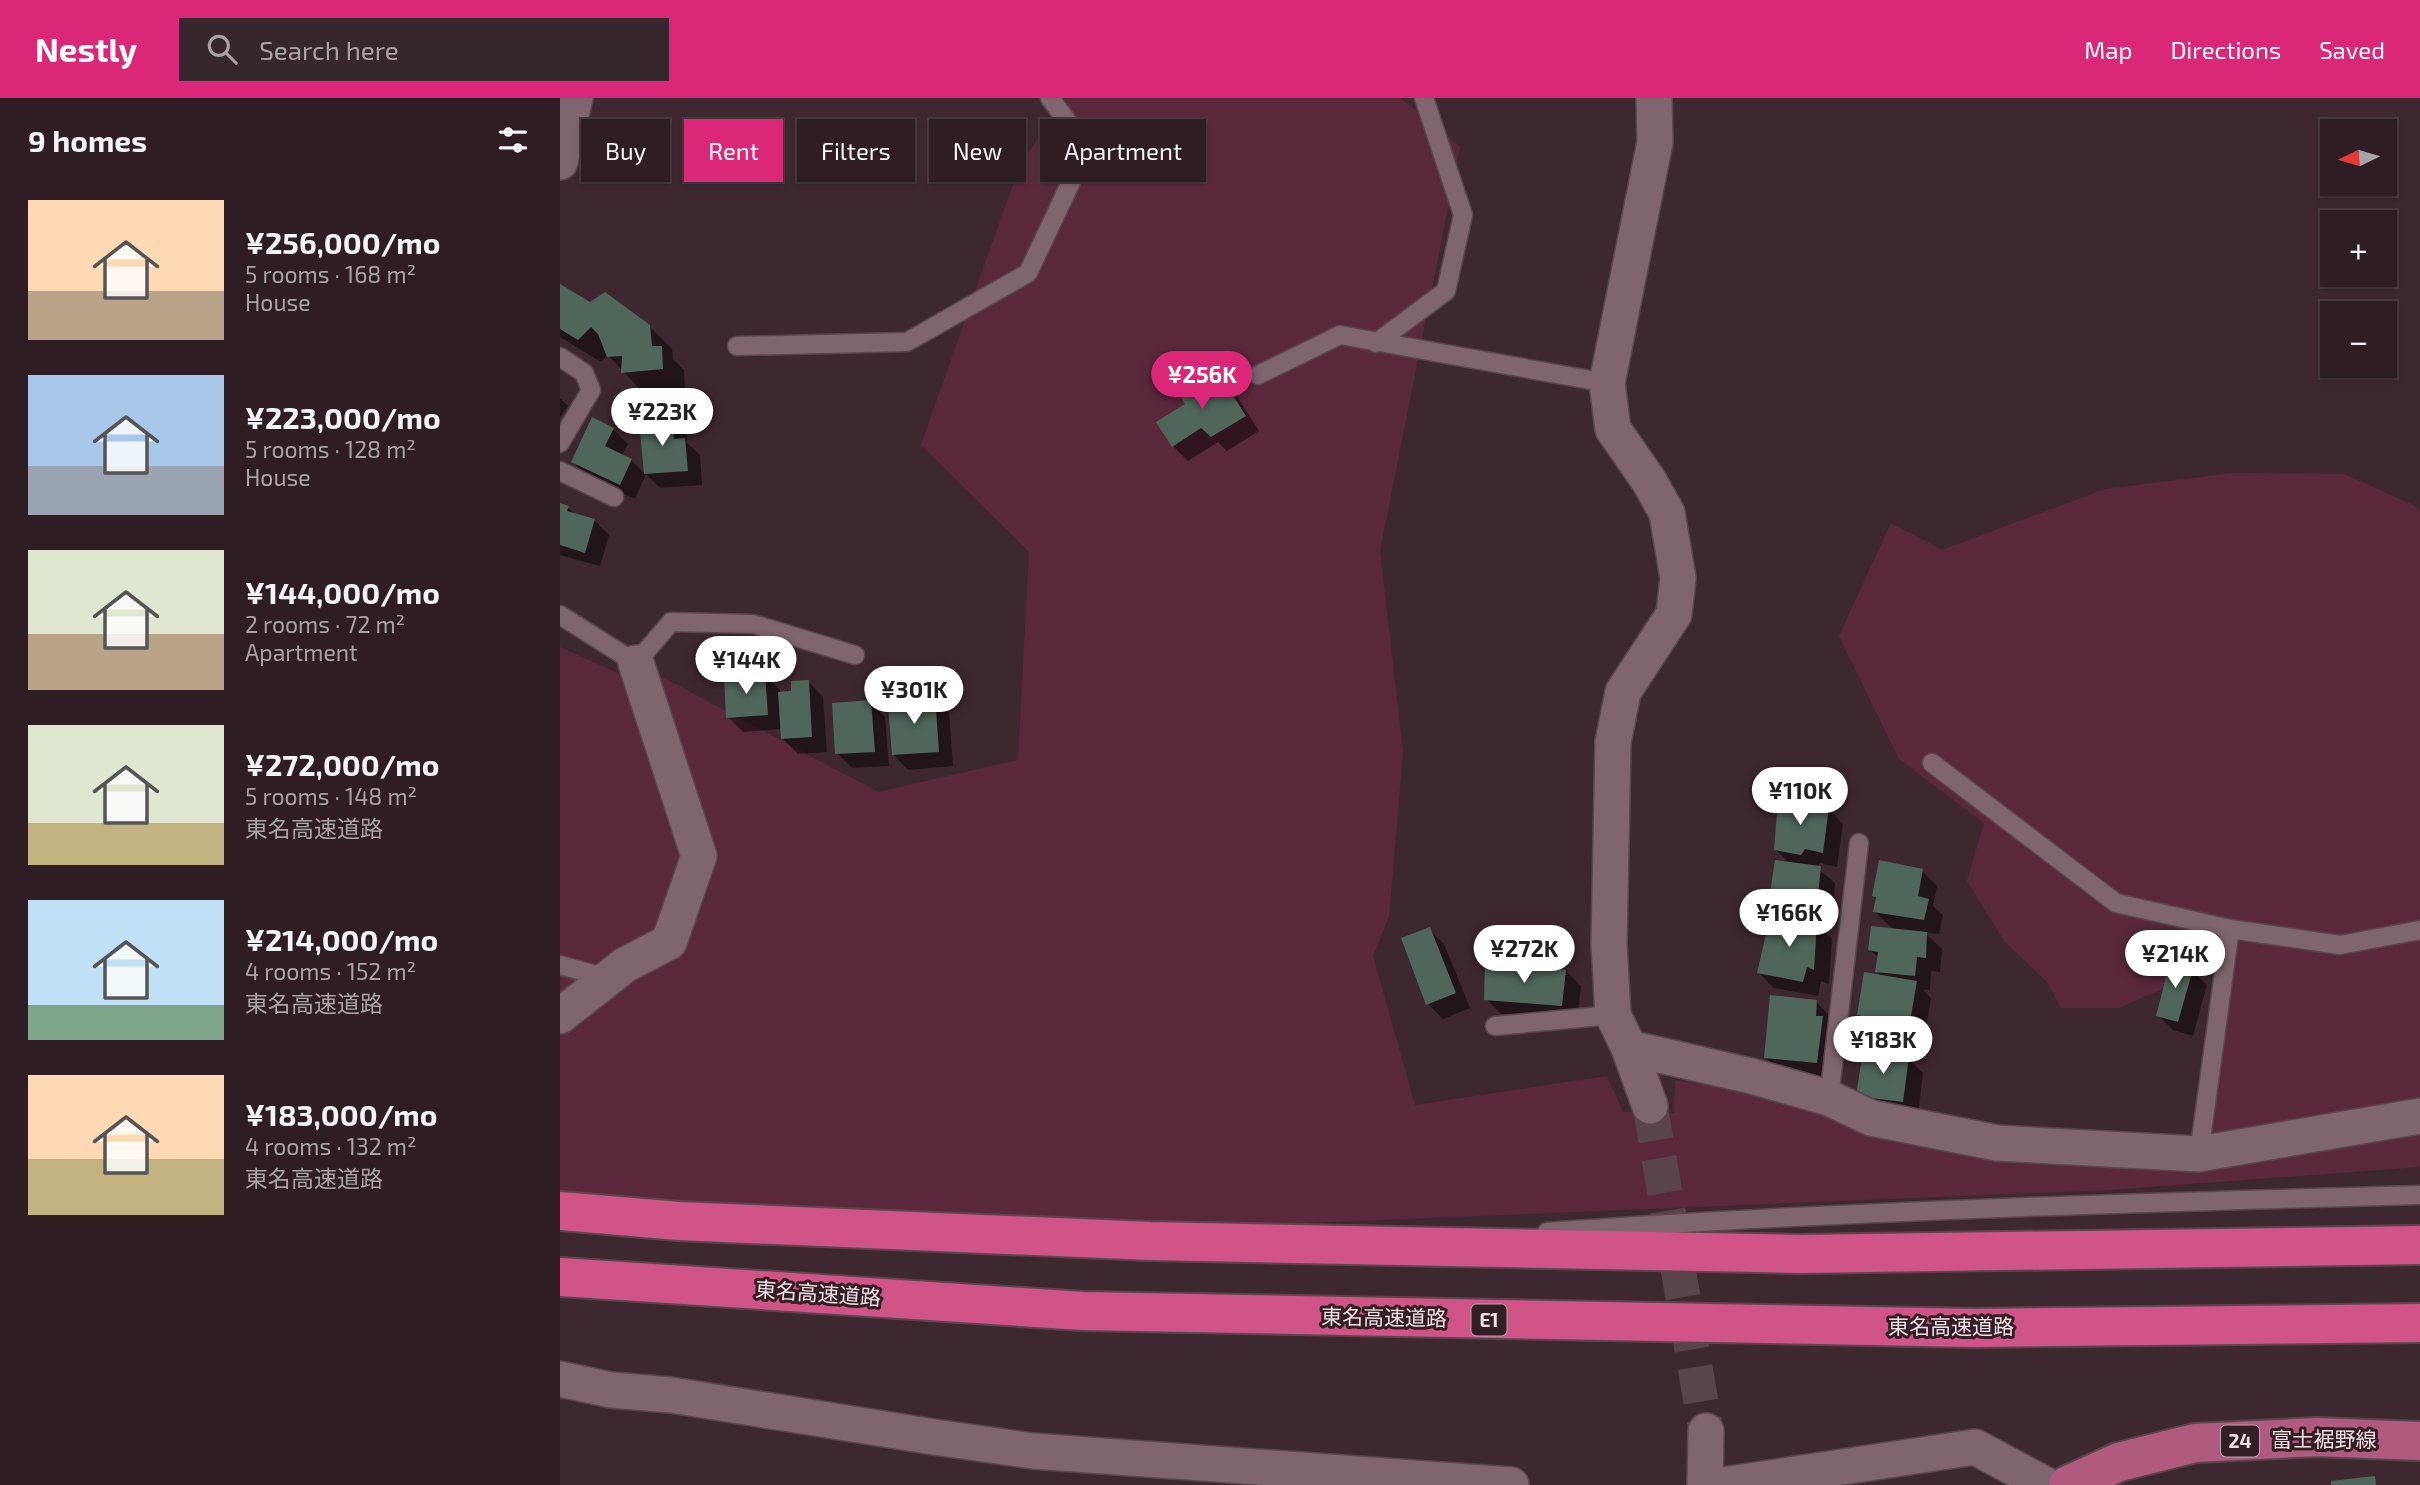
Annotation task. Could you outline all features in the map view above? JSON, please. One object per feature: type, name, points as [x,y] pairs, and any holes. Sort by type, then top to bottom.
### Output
[{"type":"highway","points":[[560,1211],[679,1221],[1150,1241],[1800,1254],[2420,1245]]},
{"type":"highway","name":"東名高速道路","points":[[560,1277],[1069,1310],[1138,1312],[1975,1328],[2420,1323]]},
{"type":"main road","name":"富士裾野線","points":[[2068,1485],[2119,1462],[2195,1443],[2318,1437],[2420,1441]]},
{"type":"street","points":[[560,162],[575,98]]},
{"type":"street","points":[[1650,1106],[1629,1048],[1613,1015],[1609,944],[1613,741],[1623,692],[1674,614],[1678,578],[1667,513],[1650,481],[1613,429],[1608,383],[1655,142],[1654,98]]},
{"type":"street","points":[[560,1016],[625,965],[669,942],[699,856],[636,663]]},
{"type":"street","points":[[1629,1048],[1751,1076],[1829,1098],[1871,1118],[1997,1143],[2199,1154],[2420,1116]]},
{"type":"street","points":[[560,1379],[611,1390],[671,1395],[1032,1451],[1511,1485]]},
{"type":"street","points":[[1705,1485],[1706,1431]]},
{"type":"street","points":[[1723,1485],[1975,1447],[2046,1485]]},
{"type":"lane","points":[[737,346],[907,342],[1028,273],[1071,182],[1072,128],[1050,98]]},
{"type":"lane","points":[[1376,343],[1446,290],[1463,215],[1424,98]]},
{"type":"lane","points":[[1258,375],[1340,335],[1608,383]]},
{"type":"lane","points":[[560,358],[584,373],[591,390],[560,443]]},
{"type":"lane","points":[[560,471],[614,497]]},
{"type":"lane","points":[[560,615],[636,663],[671,622],[753,624],[855,655]]},
{"type":"lane","points":[[1932,762],[2116,903],[2230,929],[2340,945],[2420,930]]},
{"type":"lane","points":[[1829,1098],[1859,844]]},
{"type":"lane","points":[[2199,1154],[2230,929]]},
{"type":"lane","points":[[560,965],[608,978]]},
{"type":"lane","points":[[1495,1026],[1613,1015]]},
{"type":"lane","points":[[1365,1245],[1659,1224],[2195,1201],[2420,1195]]},
{"type":"shaded area","points":[[1065,98],[1400,98],[1460,147],[1380,551],[1403,752],[1389,916],[1373,956],[1415,1105],[1607,1076],[1623,1112],[1674,1113],[1675,1080],[2194,1163],[2237,958],[2118,1008],[2061,1008],[2047,982],[2005,942],[1967,881],[1984,823],[1899,759],[1839,636],[1891,523],[1942,550],[2105,489],[2233,473],[2344,474],[2413,505],[2420,511],[2420,1167],[2108,1190],[1282,1224],[880,1215],[560,1196],[560,647],[622,675],[636,663],[878,792],[1018,760],[1029,552],[921,445],[1011,190],[1015,182],[1026,182],[1026,156],[1040,135],[1040,182],[1206,182],[1206,119],[1051,119]]},
{"type":"building","points":[[560,284],[590,302],[605,292],[650,325],[652,346],[662,346],[663,369],[621,373],[622,356],[607,357],[598,334],[591,327],[578,340],[560,329]]},
{"type":"building","points":[[1217,370],[1246,416],[1211,437],[1201,428],[1172,447],[1156,422],[1185,404],[1179,394]]},
{"type":"building","points":[[592,417],[614,428],[605,446],[632,459],[620,485],[571,462]]},
{"type":"building","points":[[672,418],[674,439],[685,438],[688,471],[644,474],[639,421]]},
{"type":"building","points":[[560,503],[569,506],[567,511],[595,519],[585,553],[560,545]]},
{"type":"building","points":[[765,673],[768,715],[726,718],[724,676]]},
{"type":"building","points":[[809,680],[812,737],[781,739],[778,692],[791,691],[791,681]]},
{"type":"building","points":[[935,695],[939,752],[892,755],[888,706],[901,705],[901,697]]},
{"type":"building","points":[[871,700],[875,752],[835,754],[832,703]]},
{"type":"building","points":[[1778,800],[1829,807],[1823,853],[1805,849],[1801,855],[1774,850]]},
{"type":"building","points":[[1775,860],[1821,866],[1818,895],[1813,896],[1812,905],[1800,903],[1796,909],[1768,906]]},
{"type":"building","points":[[1879,860],[1923,869],[1918,896],[1929,899],[1924,920],[1873,912],[1876,897],[1872,896]]},
{"type":"building","points":[[1770,917],[1817,922],[1814,970],[1807,967],[1803,982],[1757,973]]},
{"type":"building","points":[[1871,926],[1927,932],[1926,958],[1917,957],[1915,976],[1875,972],[1878,952],[1868,950]]},
{"type":"building","points":[[1430,927],[1456,993],[1426,1005],[1401,938]]},
{"type":"building","points":[[2172,954],[2193,969],[2178,1022],[2156,1016]]},
{"type":"building","points":[[1485,963],[1566,970],[1562,1006],[1484,1000]]},
{"type":"building","points":[[1864,972],[1917,981],[1907,1039],[1878,1034],[1879,1028],[1867,1027],[1869,1018],[1857,1015]]},
{"type":"building","points":[[1770,995],[1817,1000],[1816,1016],[1823,1016],[1817,1063],[1764,1058]]},
{"type":"building","points":[[1863,1050],[1909,1057],[1903,1102],[1856,1096]]},
{"type":"building","points":[[2375,1476],[2376,1485],[2331,1485],[2331,1481]]},
{"type":"tunnel","points":[[1650,1106],[1706,1431]]}]
